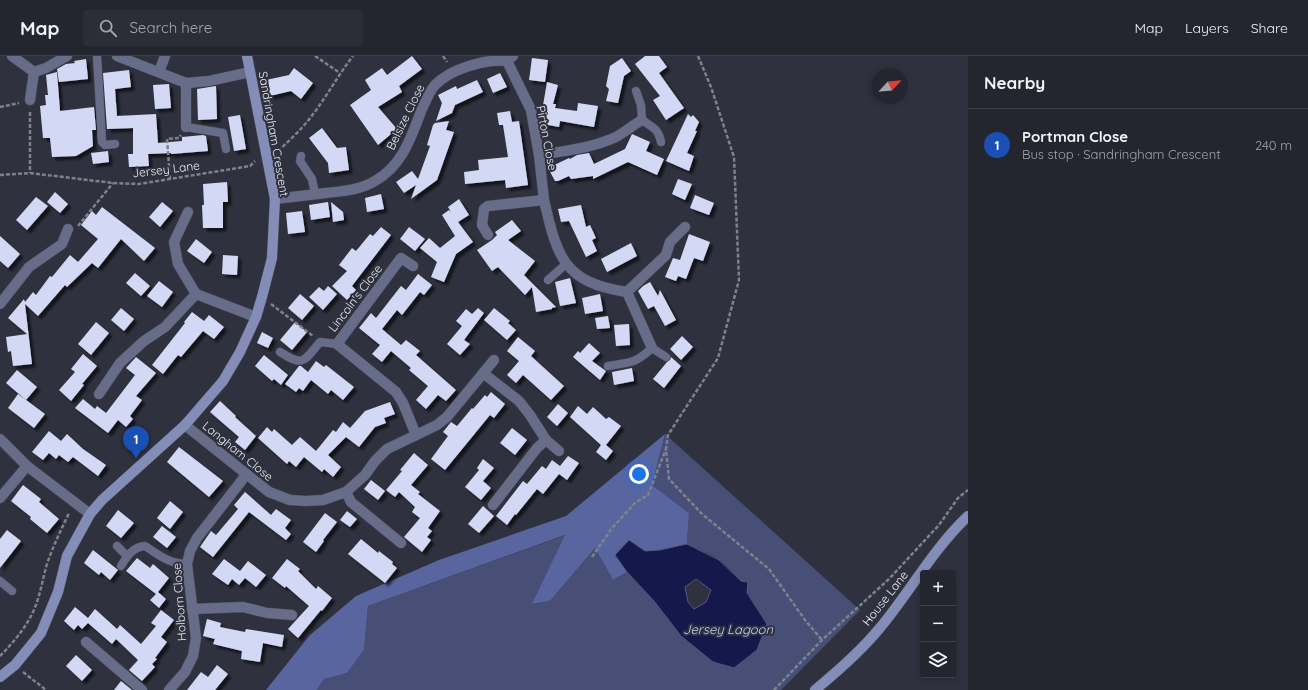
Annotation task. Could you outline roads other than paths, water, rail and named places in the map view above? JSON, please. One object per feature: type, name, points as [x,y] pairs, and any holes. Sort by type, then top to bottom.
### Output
[{"type":"street","points":[[12,56],[34,72]]},
{"type":"street","points":[[34,72],[46,68],[67,56]]},
{"type":"street","points":[[117,56],[186,83],[209,81],[250,72]]},
{"type":"street","points":[[159,72],[165,56]]},
{"type":"street","name":"Sandringham Crescent","points":[[0,677],[15,665],[41,633],[58,592],[67,556],[90,514],[102,500],[185,425],[223,381],[240,352],[256,317],[272,258],[274,199],[246,56]]},
{"type":"street","name":"Pirton Close","points":[[510,59],[531,110],[539,155],[544,200],[551,234],[557,250],[566,264],[580,277],[594,285],[607,289],[627,292]]},
{"type":"street","name":"Belsize Close","points":[[274,199],[363,188],[380,178],[396,165],[405,152],[428,94],[435,86],[452,72],[491,60],[510,59]]},
{"type":"street","points":[[30,100],[34,72]]},
{"type":"street","points":[[186,83],[186,127]]},
{"type":"street","points":[[539,155],[574,150],[597,144],[616,136],[642,120]]},
{"type":"street","points":[[488,235],[482,225],[484,209],[488,206],[544,200]]},
{"type":"street","points":[[188,212],[174,242],[178,264],[196,294],[256,317]]},
{"type":"street","points":[[652,348],[627,292],[666,255],[670,242],[685,227]]},
{"type":"street","points":[[0,304],[3,290],[29,267],[62,244],[68,229]]},
{"type":"street","name":"Lincoln's Close","points":[[413,266],[401,258],[337,344],[396,392],[403,403],[416,435]]},
{"type":"street","points":[[99,394],[120,363],[144,341],[165,327],[196,294]]},
{"type":"street","name":"Langham Close","points":[[185,425],[269,492],[290,500],[323,500],[346,492],[365,475],[375,461],[387,449],[437,425],[447,417],[494,360]]},
{"type":"street","points":[[483,373],[519,401],[546,440],[559,451]]},
{"type":"street","points":[[0,439],[27,466],[90,514]]},
{"type":"street","points":[[493,505],[537,448],[546,440]]},
{"type":"street","points":[[0,498],[27,466]]},
{"type":"street","name":"Holborn Close","points":[[169,690],[185,672],[193,656],[196,638],[187,564],[190,551],[197,538],[246,475]]},
{"type":"street","points":[[346,492],[351,502],[401,543]]},
{"type":"street","name":"House Lane","points":[[815,690],[841,669],[879,629],[926,565],[968,516]]},
{"type":"street","points":[[192,609],[243,607],[267,613],[292,615]]},
{"type":"street","points":[[86,642],[142,690]]},
{"type":"lane","points":[[97,56],[102,142],[105,145],[115,144]]},
{"type":"lane","points":[[636,91],[641,105],[642,120],[656,129],[659,133],[661,142]]},
{"type":"lane","points":[[186,127],[223,133],[226,149]]},
{"type":"lane","points":[[302,156],[300,161],[312,179],[316,194]]},
{"type":"lane","points":[[548,280],[566,264]]},
{"type":"lane","points":[[280,352],[295,361],[300,362],[306,359],[320,342],[337,344]]},
{"type":"lane","points":[[608,366],[635,362],[652,348],[666,357]]},
{"type":"lane","points":[[117,546],[127,556]]},
{"type":"lane","points":[[121,566],[127,556],[138,547],[145,546],[167,560],[177,564],[187,564]]},
{"type":"lane","points":[[0,580],[12,591]]},
{"type":"water","name":"Jersey Lagoon","points":[[629,540],[645,551],[660,550],[687,544],[719,560],[741,581],[748,582],[747,593],[767,624],[757,650],[734,668],[713,662],[681,636],[654,601],[627,572],[615,555]],"holes":[[[696,579],[711,590],[706,602],[694,609],[688,602],[685,587]]]},
{"type":"place","name":"Portman Close","points":[[136,459]]}]
